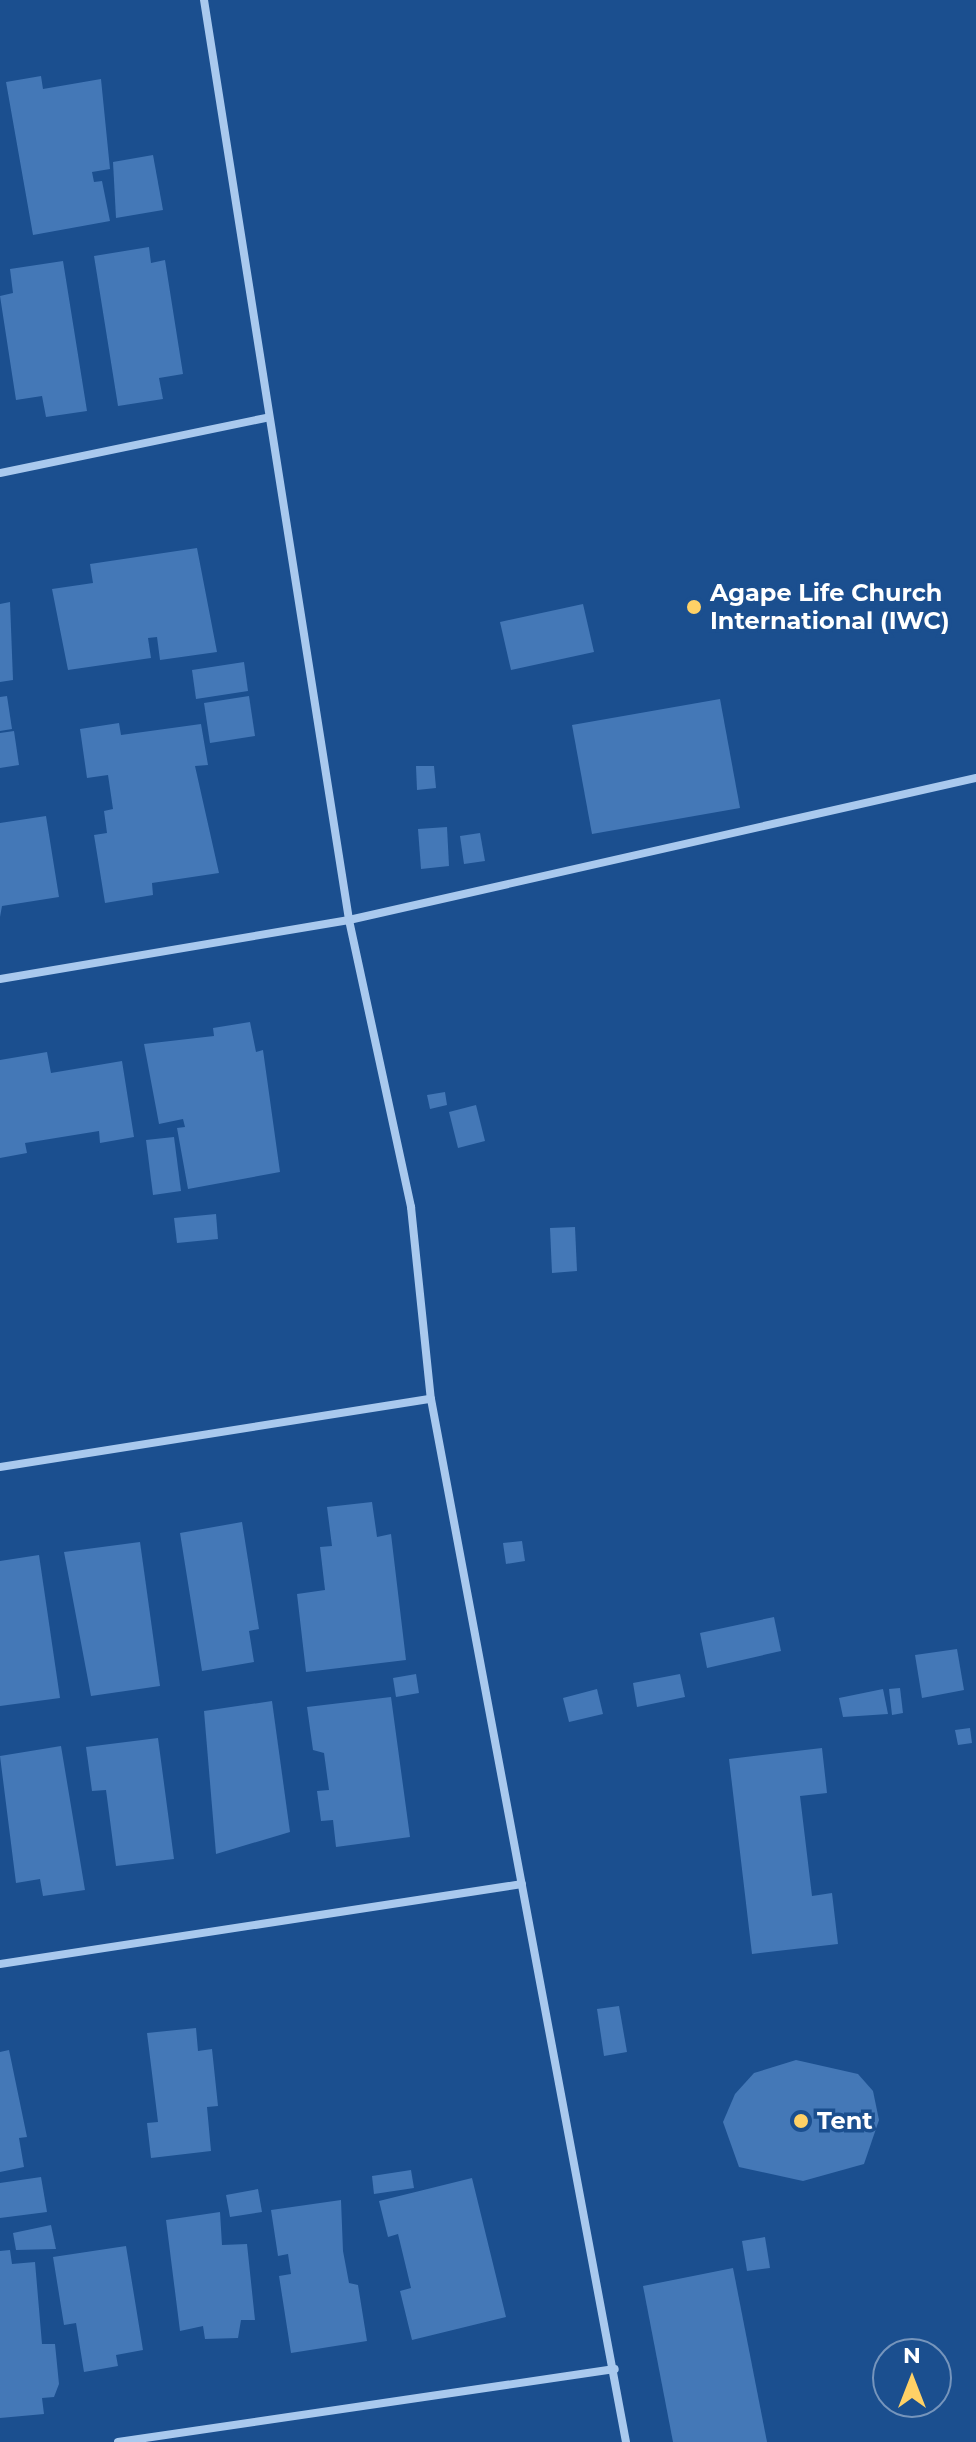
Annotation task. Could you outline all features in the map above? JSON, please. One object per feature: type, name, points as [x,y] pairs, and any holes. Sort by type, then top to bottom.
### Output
[{"type":"street","points":[[204,0],[266,418],[349,920],[411,1207],[431,1399],[615,2369],[626,2442]]},
{"type":"street","points":[[0,473],[266,418]]},
{"type":"street","points":[[0,979],[349,920],[976,778]]},
{"type":"street","points":[[0,1467],[431,1399]]},
{"type":"street","points":[[0,1964],[522,1884]]},
{"type":"street","points":[[118,2442],[615,2369]]},
{"type":"building","points":[[41,76],[43,89],[101,79],[110,169],[92,172],[94,182],[102,181],[110,221],[33,235],[6,82]]},
{"type":"building","points":[[153,155],[163,210],[116,218],[113,162]]},
{"type":"building","points":[[149,247],[151,263],[165,260],[183,374],[159,378],[163,399],[118,406],[94,256]]},
{"type":"building","points":[[63,261],[87,411],[46,417],[42,396],[16,400],[0,296],[13,293],[10,269]]},
{"type":"building","points":[[197,548],[217,652],[160,660],[157,637],[148,638],[151,658],[68,670],[52,589],[93,583],[90,564]]},
{"type":"building","points":[[10,602],[13,680],[0,682],[0,604]]},
{"type":"building","points":[[583,604],[594,652],[511,670],[500,622]]},
{"type":"building","points":[[244,662],[248,691],[196,699],[192,670]]},
{"type":"building","points":[[7,696],[12,729],[0,731],[0,697]]},
{"type":"building","points":[[249,696],[255,736],[210,743],[204,703]]},
{"type":"building","points":[[720,699],[740,808],[592,834],[572,725]]},
{"type":"building","points":[[119,723],[121,735],[201,724],[208,765],[195,766],[219,873],[152,883],[153,895],[105,903],[94,835],[107,833],[104,811],[113,809],[108,775],[87,778],[80,729]]},
{"type":"building","points":[[14,731],[19,765],[0,768],[0,733]]},
{"type":"building","points":[[416,766],[434,766],[436,788],[417,790]]},
{"type":"building","points":[[46,816],[59,897],[2,906],[0,917],[0,823]]},
{"type":"building","points":[[447,827],[449,866],[421,869],[418,829]]},
{"type":"building","points":[[480,833],[485,861],[464,864],[460,836]]},
{"type":"building","points":[[250,1022],[256,1052],[263,1050],[280,1172],[188,1189],[177,1128],[185,1127],[183,1119],[159,1124],[144,1044],[214,1036],[213,1028]]},
{"type":"building","points":[[47,1052],[51,1073],[122,1061],[134,1137],[100,1143],[99,1131],[25,1143],[27,1153],[0,1158],[0,1060]]},
{"type":"building","points":[[445,1092],[447,1105],[430,1109],[427,1095]]},
{"type":"building","points":[[476,1105],[485,1141],[458,1148],[449,1112]]},
{"type":"building","points":[[174,1137],[181,1191],[153,1195],[146,1140]]},
{"type":"building","points":[[216,1214],[218,1239],[177,1243],[174,1218]]},
{"type":"building","points":[[575,1227],[577,1271],[552,1273],[550,1228]]},
{"type":"building","points":[[372,1502],[377,1537],[391,1534],[406,1660],[306,1672],[297,1594],[325,1590],[320,1547],[332,1546],[327,1507]]},
{"type":"building","points":[[242,1522],[259,1629],[249,1631],[254,1662],[202,1671],[180,1533]]},
{"type":"building","points":[[522,1541],[525,1561],[506,1564],[503,1543]]},
{"type":"building","points":[[140,1542],[160,1686],[91,1696],[64,1552]]},
{"type":"building","points":[[39,1555],[60,1698],[0,1706],[0,1561]]},
{"type":"building","points":[[774,1617],[781,1651],[707,1668],[700,1633]]},
{"type":"building","points":[[957,1649],[964,1690],[922,1698],[915,1655]]},
{"type":"building","points":[[416,1674],[419,1693],[396,1697],[393,1678]]},
{"type":"building","points":[[680,1674],[685,1697],[637,1707],[633,1683]]},
{"type":"building","points":[[900,1688],[903,1713],[892,1715],[889,1689]]},
{"type":"building","points":[[597,1689],[603,1714],[569,1722],[563,1698]]},
{"type":"building","points":[[883,1689],[888,1714],[843,1717],[839,1698]]},
{"type":"building","points":[[391,1697],[410,1837],[336,1847],[333,1820],[321,1821],[317,1791],[329,1790],[324,1753],[313,1750],[307,1707]]},
{"type":"building","points":[[272,1701],[290,1832],[216,1854],[204,1711]]},
{"type":"building","points":[[970,1728],[972,1743],[958,1745],[955,1730]]},
{"type":"building","points":[[158,1738],[174,1859],[116,1866],[106,1790],[92,1791],[86,1747]]},
{"type":"building","points":[[61,1746],[85,1890],[43,1896],[40,1879],[16,1883],[0,1756]]},
{"type":"building","points":[[822,1748],[827,1793],[800,1796],[812,1896],[832,1893],[838,1944],[752,1954],[729,1759]]},
{"type":"building","points":[[619,2006],[627,2052],[604,2056],[597,2009]]},
{"type":"building","points":[[196,2028],[198,2051],[212,2049],[218,2106],[207,2107],[211,2151],[151,2158],[147,2123],[158,2122],[147,2033]]},
{"type":"building","points":[[9,2050],[27,2137],[19,2138],[24,2167],[0,2172],[0,2052]]},
{"type":"building","name":"Tent","points":[[796,2060],[858,2074],[873,2091],[879,2120],[864,2164],[803,2181],[739,2167],[723,2122],[735,2094],[754,2073]]},
{"type":"building","points":[[411,2170],[414,2188],[374,2194],[372,2176]]},
{"type":"building","points":[[41,2177],[47,2212],[0,2218],[0,2183]]},
{"type":"building","points":[[472,2178],[506,2317],[412,2340],[400,2291],[411,2288],[398,2234],[388,2237],[379,2201]]},
{"type":"building","points":[[258,2189],[262,2212],[230,2217],[226,2195]]},
{"type":"building","points":[[341,2200],[343,2251],[349,2283],[358,2285],[367,2341],[291,2353],[279,2276],[291,2274],[288,2254],[278,2256],[271,2210]]},
{"type":"building","points":[[220,2212],[222,2245],[247,2244],[255,2320],[241,2320],[238,2338],[205,2339],[203,2326],[180,2331],[166,2220]]},
{"type":"building","points":[[51,2225],[56,2249],[16,2250],[13,2233]]},
{"type":"building","points":[[765,2237],[770,2268],[747,2271],[742,2241]]},
{"type":"building","points":[[126,2246],[143,2350],[116,2355],[118,2366],[84,2372],[76,2323],[64,2325],[53,2257]]},
{"type":"building","points":[[10,2250],[12,2264],[35,2262],[42,2344],[55,2344],[59,2384],[54,2397],[42,2398],[44,2414],[0,2418],[0,2251]]},
{"type":"building","points":[[733,2268],[767,2442],[673,2442],[643,2286]]},
{"type":"place","name":"Agape Life Church International (IWC)","points":[[694,607]]},
{"type":"place","name":"Tent","points":[[801,2121]]}]
